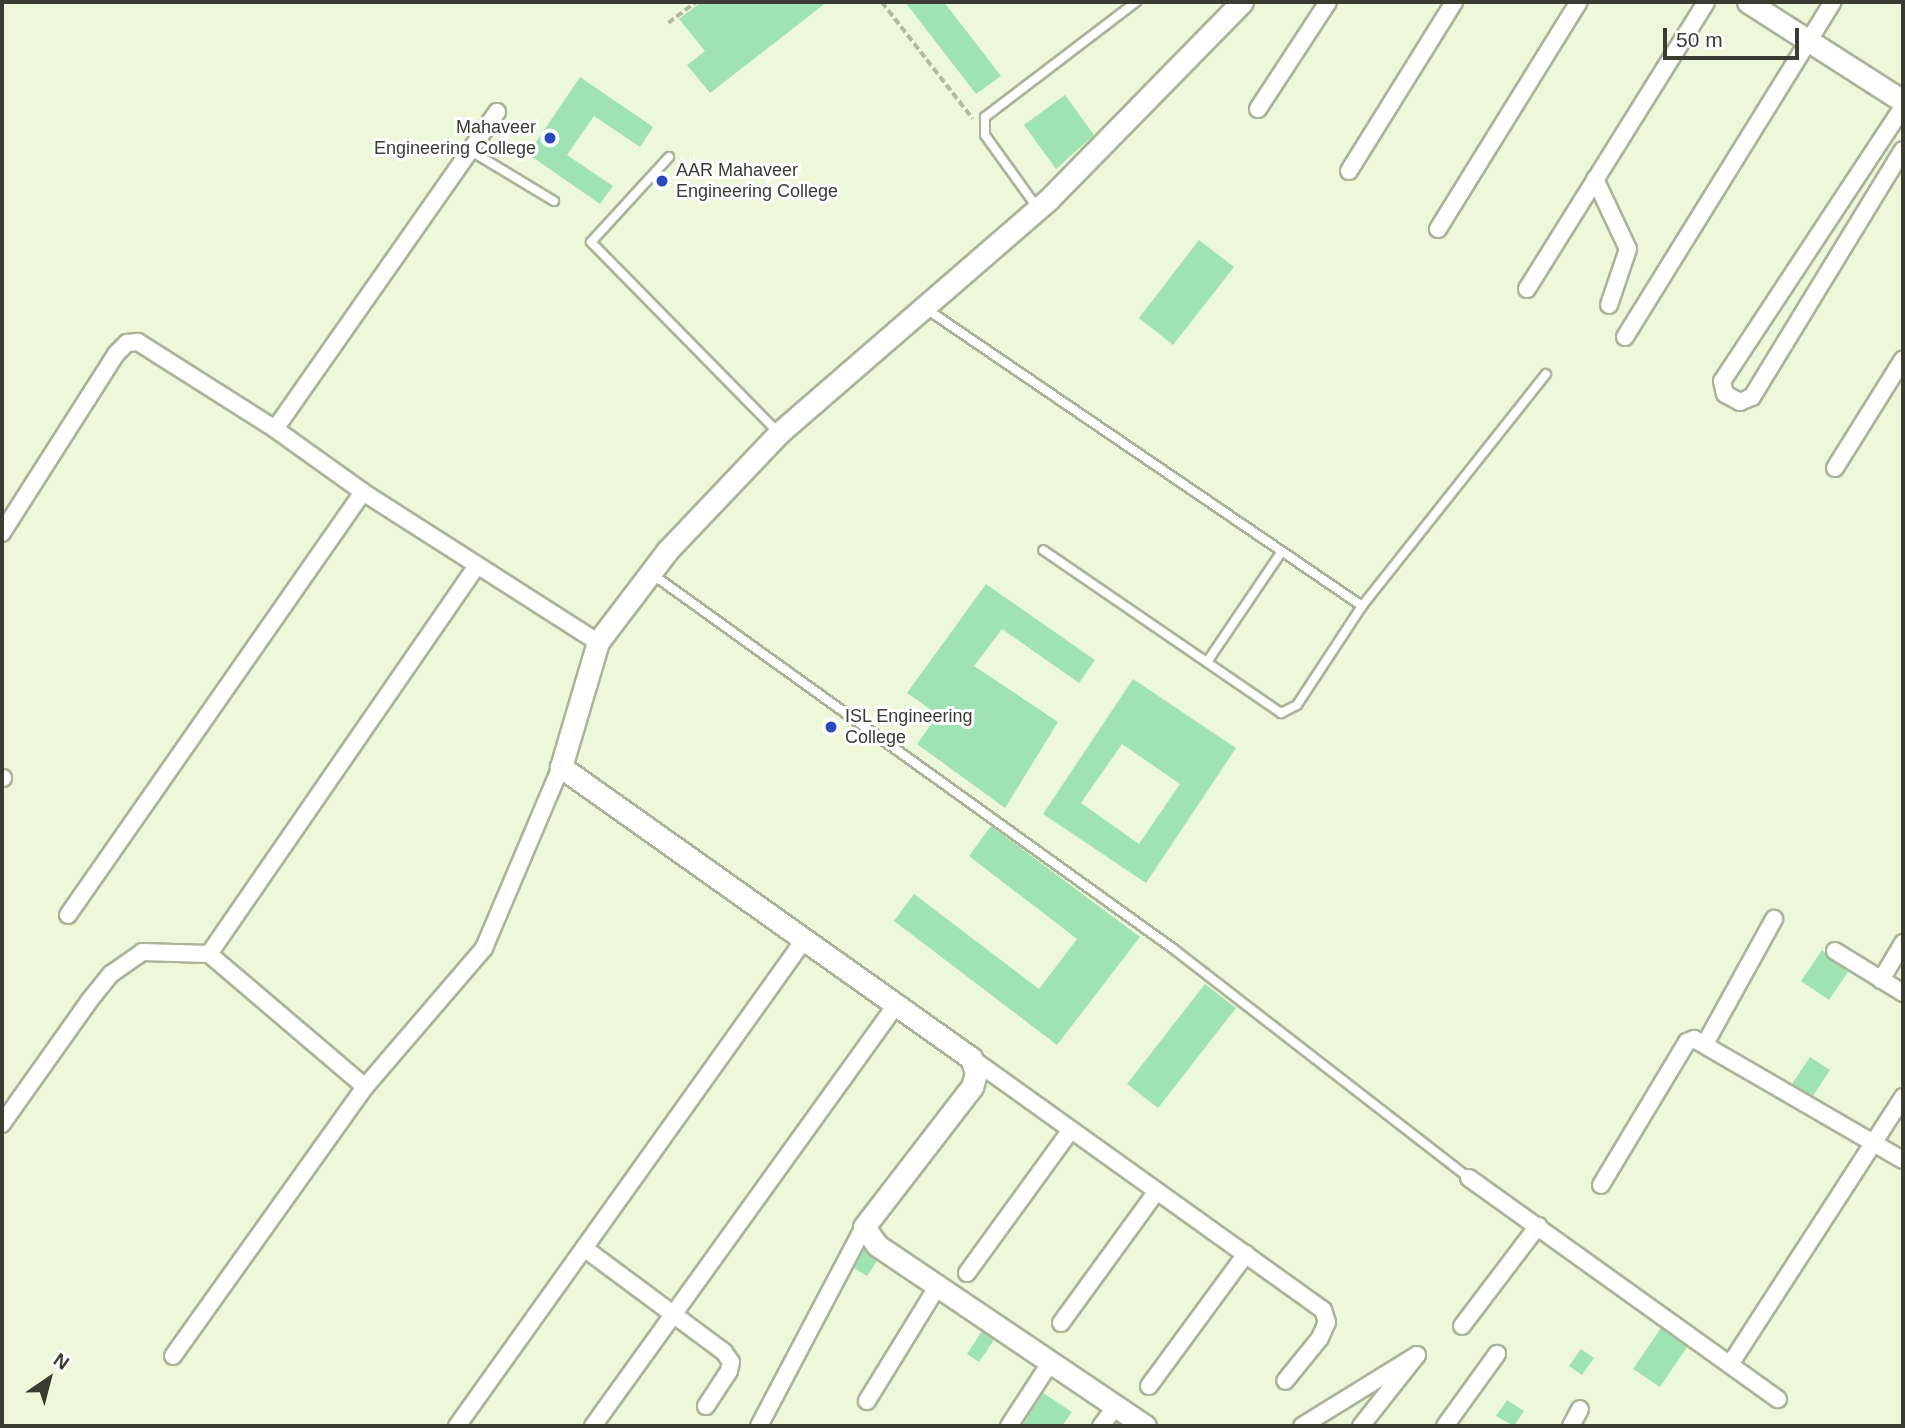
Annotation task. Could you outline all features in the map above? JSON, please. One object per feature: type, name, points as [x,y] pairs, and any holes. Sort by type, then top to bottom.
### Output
[{"type":"street","points":[[173,1356],[365,1087],[484,948],[561,767],[598,642],[650,572],[779,433],[1038,209],[1242,2]]},
{"type":"street","points":[[1258,110],[1328,2]]},
{"type":"street","points":[[1349,171],[1454,2]]},
{"type":"street","points":[[1438,229],[1579,2]]},
{"type":"street","points":[[1527,289],[1706,2]]},
{"type":"street","points":[[1748,2],[1808,40],[1902,108],[1722,381],[1724,394],[1740,402],[1752,397],[1903,150]]},
{"type":"street","points":[[1625,337],[1833,2]]},
{"type":"street","points":[[275,429],[497,112]]},
{"type":"street","points":[[1595,179],[1626,236],[1628,249],[1609,305]]},
{"type":"street","points":[[2,533],[116,354],[127,343],[138,342],[275,429],[363,492],[598,642]]},
{"type":"street","points":[[1835,468],[1903,359]]},
{"type":"street","points":[[68,915],[363,492]]},
{"type":"street","points":[[209,954],[477,565]]},
{"type":"street","points":[[561,767],[1323,1310],[1326,1322],[1320,1338],[1285,1381]]},
{"type":"street","points":[[1705,1044],[1774,919]]},
{"type":"street","points":[[457,1426],[804,940]]},
{"type":"street","points":[[1881,980],[1903,943]]},
{"type":"street","points":[[1835,951],[1903,993]]},
{"type":"street","points":[[2,1124],[111,974],[142,952],[209,954],[365,1087]]},
{"type":"street","points":[[593,1426],[896,1005]]},
{"type":"street","points":[[1601,1185],[1688,1042],[1705,1044],[1875,1141],[1903,1160]]},
{"type":"street","points":[[759,1426],[864,1227],[972,1087],[976,1073],[971,1058]]},
{"type":"street","points":[[1731,1363],[1903,1097]]},
{"type":"street","points":[[967,1273],[1071,1130]]},
{"type":"street","points":[[1469,1178],[1778,1398]]},
{"type":"street","points":[[1061,1323],[1157,1191]]},
{"type":"street","points":[[1462,1326],[1538,1226]]},
{"type":"street","points":[[864,1227],[877,1245],[1145,1426]]},
{"type":"street","points":[[584,1248],[724,1352],[731,1362],[706,1406]]},
{"type":"street","points":[[1149,1386],[1246,1254]]},
{"type":"street","points":[[867,1401],[937,1287]]},
{"type":"street","points":[[1302,1426],[1417,1354],[1362,1426]]},
{"type":"street","points":[[1446,1426],[1497,1354]]},
{"type":"street","points":[[1009,1426],[1050,1363]]},
{"type":"street","points":[[1101,1426],[1117,1405]]},
{"type":"street","points":[[1571,1426],[1580,1409]]},
{"type":"lane","points":[[1038,209],[983,127],[991,108],[1136,2]]},
{"type":"lane","points":[[471,151],[554,201]]},
{"type":"lane","points":[[668,157],[591,242],[779,433]]},
{"type":"lane","points":[[925,308],[1280,554],[1362,606]]},
{"type":"lane","points":[[1042,550],[1207,662],[1272,710],[1290,711],[1362,606],[1546,374]]},
{"type":"lane","points":[[1207,662],[1280,554]]},
{"type":"lane","points":[[650,572],[1175,950],[1469,1178]]},
{"type":"path","points":[[668,23],[696,2]]},
{"type":"path","points":[[882,2],[989,139]]},
{"type":"building","points":[[701,2],[827,2],[710,93],[687,65],[705,51],[679,19]]},
{"type":"building","points":[[905,2],[944,2],[1001,76],[976,94]]},
{"type":"building","name":"Mahaveer Engineering College","points":[[580,77],[653,127],[640,147],[594,116],[567,155],[613,186],[600,204],[528,154]]},
{"type":"building","points":[[1065,95],[1094,135],[1056,169],[1024,125]]},
{"type":"building","points":[[1199,240],[1234,267],[1173,345],[1139,318]]},
{"type":"building","points":[[986,584],[1095,660],[1079,683],[1002,629],[974,666],[1058,722],[1005,808],[917,744],[938,715],[907,693]]},
{"type":"building","points":[[1133,679],[1236,748],[1146,883],[1043,814]],"holes":[[[1122,744],[1180,784],[1139,844],[1081,803]]]},
{"type":"building","points":[[991,826],[1140,937],[1057,1045],[894,921],[914,894],[1039,989],[1077,939],[969,856]]},
{"type":"building","points":[[1822,950],[1848,972],[1829,1000],[1801,981]]},
{"type":"building","points":[[1205,984],[1236,1008],[1158,1108],[1127,1084]]},
{"type":"building","points":[[1810,1057],[1830,1070],[1813,1096],[1792,1084]]},
{"type":"building","points":[[864,1249],[877,1261],[867,1276],[854,1268]]},
{"type":"building","points":[[1661,1328],[1687,1347],[1660,1387],[1633,1369]]},
{"type":"building","points":[[982,1331],[994,1340],[979,1362],[967,1354]]},
{"type":"building","points":[[1581,1349],[1594,1358],[1582,1375],[1569,1366]]},
{"type":"building","points":[[1043,1393],[1072,1412],[1062,1426],[1022,1426]]},
{"type":"building","points":[[1507,1400],[1524,1411],[1514,1426],[1496,1416]]},
{"type":"place","name":"Mahaveer Engineering College","points":[[550,138]]},
{"type":"place","name":"AAR Mahaveer Engineering College","points":[[662,181]]},
{"type":"place","name":"ISL Engineering College","points":[[831,727]]}]
